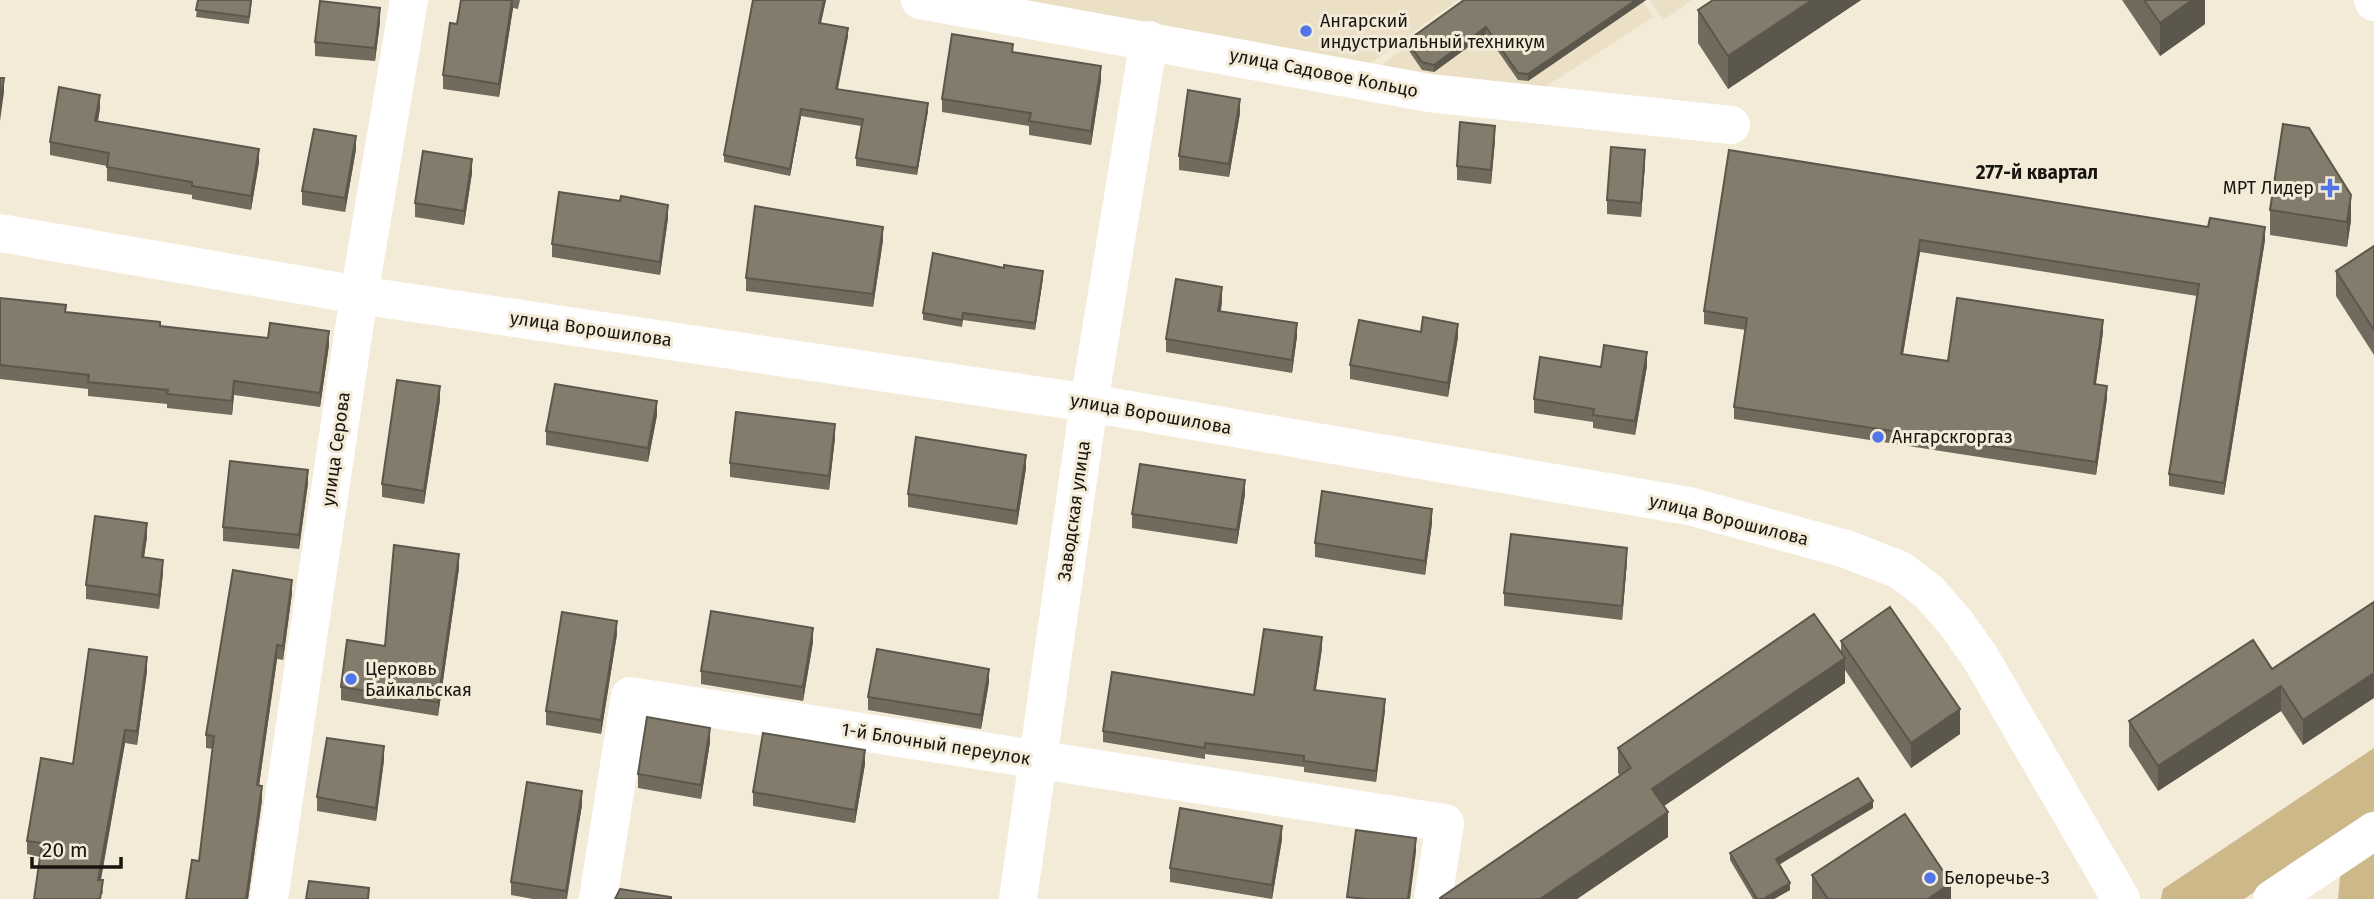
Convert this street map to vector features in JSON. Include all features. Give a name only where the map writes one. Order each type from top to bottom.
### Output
[{"type":"street","name":"улица Серова","points":[[269,899],[359,295],[409,0]]},
{"type":"street","name":"улица Садовое Кольцо","points":[[920,0],[1429,93],[1731,125]]},
{"type":"street","name":"Заводская улица","points":[[1018,899],[1089,404],[1149,40]]},
{"type":"street","name":"улица Ворошилова","points":[[0,233],[359,295],[1089,404],[1689,506],[1846,549],[1900,570],[1929,592],[1956,623],[1980,657],[2121,899]]},
{"type":"street","name":"1-й Блочный переулок","points":[[597,899],[629,696],[1445,823],[1433,899]]},
{"type":"street","points":[[2272,899],[2313,887],[2374,831]]},
{"type":"shaded area","name":"Ангарский индустриальный техникум","points":[[1024,0],[1458,0],[1371,63]]},
{"type":"shaded area","points":[[1470,0],[1642,0],[1653,17],[1530,97],[1378,68]]},
{"type":"shaded area","points":[[1650,0],[1692,0],[1663,20]]},
{"type":"shaded area","points":[[2374,748],[2374,811],[2244,899],[2161,899],[2163,889]]},
{"type":"shaded area","points":[[2374,847],[2374,899],[2338,899],[2341,867]]},
{"type":"building","points":[[198,0],[251,0],[249,17],[196,10]]},
{"type":"building","points":[[461,0],[512,0],[499,84],[443,75],[450,23],[457,24]]},
{"type":"building","points":[[753,0],[824,0],[819,23],[848,28],[836,89],[928,103],[917,168],[856,158],[863,119],[801,109],[790,169],[724,155]]},
{"type":"building","points":[[1464,0],[1636,0],[1528,74],[1518,73],[1486,27],[1434,65],[1422,62],[1407,41]]},
{"type":"building","points":[[1713,0],[1812,0],[1728,56],[1698,10]]},
{"type":"building","points":[[2144,0],[2192,0],[2160,23]]},
{"type":"building","points":[[320,1],[380,8],[375,48],[315,42]]},
{"type":"building","points":[[952,34],[1013,44],[1012,52],[1101,66],[1091,131],[1029,121],[1031,113],[942,99]]},
{"type":"building","points":[[0,78],[4,78],[0,107]]},
{"type":"building","points":[[59,87],[100,95],[95,121],[259,149],[251,196],[107,167],[109,153],[50,142]]},
{"type":"building","points":[[1188,90],[1240,99],[1229,164],[1179,156]]},
{"type":"building","points":[[1460,122],[1495,126],[1491,170],[1457,166]]},
{"type":"building","points":[[2283,124],[2309,128],[2351,195],[2347,222],[2270,210]]},
{"type":"building","points":[[314,129],[356,136],[345,198],[302,191]]},
{"type":"building","points":[[1611,147],[1645,150],[1641,203],[1607,200]]},
{"type":"building","points":[[1729,150],[2208,227],[2210,218],[2265,227],[2224,483],[2169,474],[2199,284],[1920,240],[1901,354],[1948,361],[1957,298],[2103,320],[2094,384],[2107,386],[2096,462],[1734,407],[1747,318],[1704,311]]},
{"type":"building","points":[[423,151],[472,159],[464,211],[415,203]]},
{"type":"building","points":[[559,192],[620,201],[621,196],[668,205],[660,262],[552,244]]},
{"type":"building","points":[[755,206],[883,227],[873,294],[746,278]]},
{"type":"building","points":[[2374,246],[2374,330],[2336,271]]},
{"type":"building","points":[[933,253],[1004,268],[1004,265],[1043,271],[1035,323],[963,313],[962,320],[923,313]]},
{"type":"building","points":[[1176,279],[1222,287],[1218,311],[1297,323],[1292,360],[1166,339]]},
{"type":"building","points":[[0,298],[66,305],[65,312],[160,322],[160,326],[268,338],[270,323],[329,331],[320,393],[234,381],[232,401],[167,394],[168,390],[88,382],[89,375],[0,365]]},
{"type":"building","points":[[1423,317],[1458,324],[1448,383],[1350,365],[1359,320],[1421,332]]},
{"type":"building","points":[[1604,345],[1647,352],[1635,421],[1593,415],[1594,409],[1534,399],[1540,357],[1601,367]]},
{"type":"building","points":[[397,380],[440,386],[424,491],[382,484]]},
{"type":"building","points":[[555,384],[657,401],[648,448],[546,431]]},
{"type":"building","points":[[736,412],[835,424],[829,476],[730,463]]},
{"type":"building","points":[[916,437],[1026,455],[1017,511],[908,494]]},
{"type":"building","points":[[230,461],[308,470],[299,535],[223,527]]},
{"type":"building","points":[[1140,464],[1245,480],[1237,530],[1132,514]]},
{"type":"building","points":[[1322,491],[1432,509],[1425,561],[1315,543]]},
{"type":"building","points":[[95,516],[147,523],[142,557],[163,560],[159,595],[86,585]]},
{"type":"building","points":[[1511,534],[1627,548],[1622,606],[1504,593]]},
{"type":"building","points":[[394,545],[459,554],[438,702],[341,687],[347,640],[385,646]]},
{"type":"building","points":[[233,570],[292,580],[283,646],[277,645],[257,785],[262,786],[246,899],[186,899],[192,860],[199,861],[214,736],[206,735]]},
{"type":"building","points":[[2374,602],[2374,673],[2303,720],[2281,686],[2158,766],[2129,721],[2253,640],[2272,669]]},
{"type":"building","points":[[1890,607],[1960,709],[1911,743],[1841,641]]},
{"type":"building","points":[[711,611],[813,628],[803,687],[701,671]]},
{"type":"building","points":[[562,612],[617,621],[601,720],[546,711]]},
{"type":"building","points":[[1814,614],[1845,658],[1652,789],[1668,812],[1540,899],[1440,899],[1631,768],[1618,748]]},
{"type":"building","points":[[1264,629],[1322,637],[1314,690],[1385,699],[1376,771],[1304,761],[1304,756],[1205,743],[1205,748],[1103,731],[1112,672],[1254,695]]},
{"type":"building","points":[[89,649],[147,657],[137,731],[125,730],[98,880],[103,880],[100,899],[34,899],[42,843],[27,841],[41,758],[73,764]]},
{"type":"building","points":[[877,649],[989,669],[981,715],[868,697]]},
{"type":"building","points":[[647,717],[710,728],[701,785],[638,774]]},
{"type":"building","points":[[763,733],[865,750],[855,810],[753,792]]},
{"type":"building","points":[[327,738],[384,746],[376,808],[317,797]]},
{"type":"building","points":[[1858,778],[1873,801],[1776,859],[1790,883],[1763,899],[1757,899],[1730,853]]},
{"type":"building","points":[[527,782],[582,791],[566,891],[511,882]]},
{"type":"building","points":[[1180,808],[1282,826],[1272,885],[1170,868]]},
{"type":"building","points":[[1905,814],[1951,883],[1928,899],[1828,899],[1812,875]]},
{"type":"building","points":[[1356,830],[1416,838],[1408,899],[1347,897]]},
{"type":"building","points":[[309,881],[369,888],[368,899],[306,899]]},
{"type":"building","points":[[620,889],[671,897],[671,899],[615,899]]},
{"type":"place","name":"Ангарский индустриальный техникум","points":[[1306,31]]},
{"type":"place","name":"МРТ Лидер","points":[[2330,188]]},
{"type":"place","name":"Ангарскгоргаз","points":[[1878,437]]},
{"type":"place","name":"Церковь Байкальская","points":[[351,679]]},
{"type":"place","name":"Белоречье-3","points":[[1930,878]]},
{"type":"district","name":"277-й квартал","points":[[2037,172]]}]
